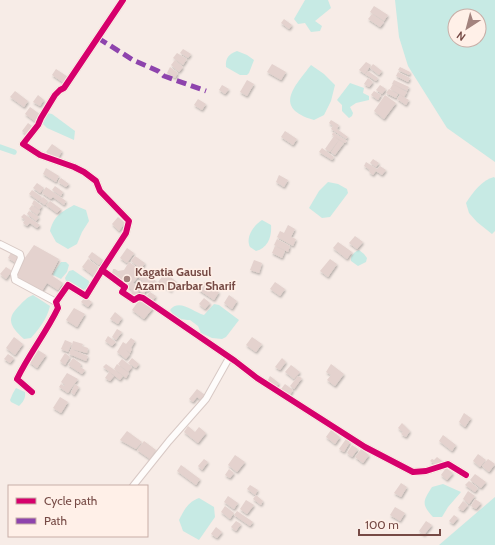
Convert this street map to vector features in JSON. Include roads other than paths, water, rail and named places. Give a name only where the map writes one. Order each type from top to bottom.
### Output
[{"type":"street","points":[[56,302],[68,285],[86,296],[126,233],[129,221],[100,191],[96,181],[84,172],[74,167],[40,156],[23,144],[38,126],[41,118],[55,95],[64,88],[123,0]]},
{"type":"street","points":[[0,244],[20,254],[21,258],[14,274],[15,280],[56,302],[58,308],[53,319],[31,352],[17,379],[32,392]]},
{"type":"street","points":[[102,270],[125,287],[122,292],[134,300],[139,297],[143,298],[258,378],[365,447],[413,472],[426,471],[448,464],[466,475]]},
{"type":"street","points":[[134,485],[193,412],[206,399],[229,358]]},
{"type":"water","points":[[305,0],[328,0],[331,8],[315,21],[322,26],[320,31],[311,32],[305,23],[298,24],[294,19]]},
{"type":"water","points":[[395,0],[495,0],[495,162],[447,128],[408,66],[399,37]]},
{"type":"water","points":[[237,51],[254,60],[247,75],[240,75],[226,67],[228,57]]},
{"type":"water","points":[[311,65],[324,74],[335,85],[331,101],[324,115],[314,120],[301,115],[294,109],[291,103],[291,96],[294,89]]},
{"type":"water","points":[[350,83],[364,88],[363,93],[369,96],[369,100],[356,103],[350,107],[353,113],[349,118],[342,111],[342,105],[337,100]]},
{"type":"water","points":[[47,113],[52,114],[75,131],[74,140],[47,128],[42,123],[42,118]]},
{"type":"water","points":[[494,177],[495,231],[492,234],[477,222],[469,213],[466,203],[482,184]]},
{"type":"water","points":[[328,182],[338,184],[347,189],[348,193],[330,217],[322,218],[309,208],[319,191]]},
{"type":"water","points":[[74,205],[86,210],[89,221],[77,244],[68,249],[56,242],[50,231],[53,222],[58,215]]},
{"type":"water","points":[[262,220],[271,225],[271,233],[264,247],[256,251],[250,247],[249,235],[253,228]]},
{"type":"water","points":[[359,250],[367,258],[366,262],[358,266],[351,261],[351,257]]},
{"type":"water","points":[[61,262],[66,262],[69,265],[67,272],[61,279],[53,275]]},
{"type":"water","points":[[73,270],[89,281],[86,289],[83,290],[66,281],[65,278],[69,271]]},
{"type":"water","points":[[33,295],[50,306],[49,311],[31,338],[24,339],[13,327],[11,320],[14,312],[23,302]]},
{"type":"water","points":[[214,304],[219,305],[239,320],[226,337],[222,339],[212,338],[201,333],[198,326],[190,320],[179,318],[170,310],[178,305],[204,315]]},
{"type":"water","points":[[16,388],[25,392],[24,400],[19,406],[10,400]]},
{"type":"water","points":[[443,484],[461,492],[448,507],[442,517],[433,517],[425,505],[425,499],[432,487]]},
{"type":"water","points":[[495,497],[495,545],[439,545]]},
{"type":"water","points":[[199,498],[214,507],[215,517],[199,540],[183,531],[179,520],[189,504]]},
{"type":"waterway","points":[[0,147],[14,152]]},
{"type":"place","name":"Kagatia Gausul Azam Darbar Sharif","points":[[127,279]]}]
